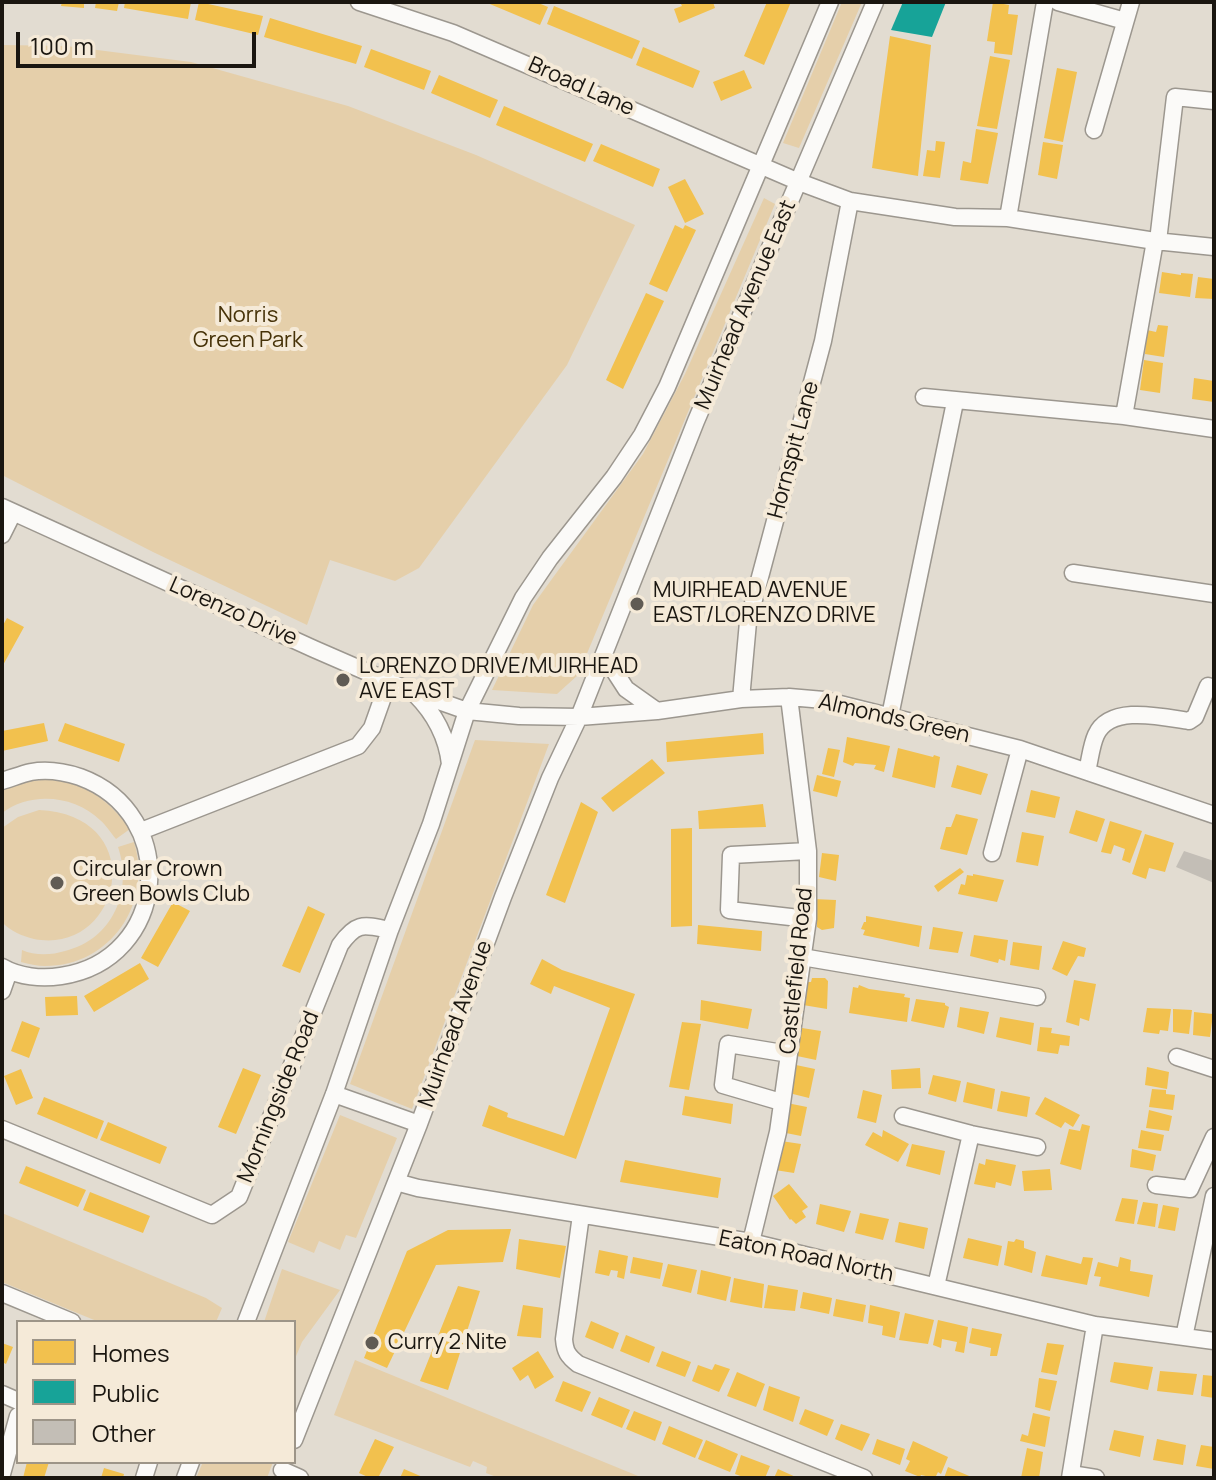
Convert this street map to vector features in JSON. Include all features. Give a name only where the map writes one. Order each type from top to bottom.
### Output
[{"type":"street","name":"Broad Lane","points":[[359,2],[479,44],[761,166],[850,201],[955,217],[1008,218],[1214,247]]},
{"type":"street","name":"Muirhead Avenue East","points":[[467,711],[523,598],[550,558],[614,477],[642,435],[667,387],[830,2]]},
{"type":"street","name":"Muirhead Avenue East","points":[[622,610],[696,421],[875,2]]},
{"type":"street","points":[[1008,218],[1045,2]]},
{"type":"street","points":[[1058,2],[1125,21]]},
{"type":"street","points":[[1094,130],[1131,2]]},
{"type":"street","points":[[1124,416],[1156,241],[1175,97],[1214,101]]},
{"type":"street","name":"Hornspit Lane","points":[[741,699],[748,622],[823,341],[850,201]]},
{"type":"street","points":[[924,397],[1124,416],[1214,429]]},
{"type":"street","points":[[890,716],[955,402]]},
{"type":"street","points":[[2,535],[8,510]]},
{"type":"street","name":"Lorenzo Drive","points":[[8,510],[314,649],[413,692],[467,711]]},
{"type":"street","points":[[1073,573],[1214,594]]},
{"type":"street","name":"Muirhead Avenue","points":[[296,1435],[419,1124],[550,778],[579,717],[622,610]]},
{"type":"street","points":[[604,655],[626,689],[657,711]]},
{"type":"street","points":[[141,831],[358,746],[372,728],[389,680]]},
{"type":"street","points":[[1087,771],[1095,736],[1107,722],[1115,717],[1128,716],[1189,721],[1195,717],[1208,686]]},
{"type":"street","points":[[413,692],[438,724],[446,744],[450,770]]},
{"type":"street","name":"Almonds Green","points":[[467,711],[579,717],[657,711],[741,699],[789,697],[824,700],[1020,749],[1214,815]]},
{"type":"street","name":"Castlefield Road","points":[[751,1242],[778,1132],[808,919],[808,851],[789,697]]},
{"type":"street","points":[[247,1320],[334,1094],[390,930],[450,770],[467,711]]},
{"type":"street","points":[[992,853],[1020,749]]},
{"type":"street","points":[[2,781],[33,771],[66,772],[97,783],[123,804],[141,831],[150,865],[148,899],[133,932],[109,957],[78,973],[43,978],[5,969],[2,991]]},
{"type":"street","points":[[808,851],[731,855],[729,910],[808,919]]},
{"type":"street","name":"Morningside Road","points":[[2,1129],[212,1215],[239,1197],[340,945],[350,931],[363,925],[390,930]]},
{"type":"street","points":[[802,957],[1037,997]]},
{"type":"street","points":[[781,1102],[723,1085],[728,1044],[789,1054]]},
{"type":"street","points":[[1177,1057],[1214,1069]]},
{"type":"street","points":[[334,1094],[419,1124]]},
{"type":"street","points":[[903,1116],[1037,1147]]},
{"type":"street","points":[[936,1286],[971,1134]]},
{"type":"street","points":[[1156,1185],[1190,1189],[1214,1137]]},
{"type":"street","name":"Eaton Road North","points":[[396,1182],[751,1242],[1095,1325],[1214,1341]]},
{"type":"street","points":[[1184,1337],[1214,1196]]},
{"type":"street","points":[[581,1215],[564,1339],[569,1357],[578,1364],[864,1478]]},
{"type":"street","points":[[2,1293],[67,1320]]},
{"type":"street","points":[[1095,1325],[1071,1476],[1096,1478]]},
{"type":"street","points":[[2,1474],[16,1423]]},
{"type":"street","points":[[282,1470],[300,1478]]},
{"type":"green space","points":[[842,2],[862,2],[799,148],[783,143]]},
{"type":"green space","name":"Norris Green Park","points":[[2,45],[66,46],[191,62],[348,106],[476,155],[635,225],[567,365],[419,568],[395,581],[330,560],[307,625],[153,552],[2,475]]},
{"type":"green space","points":[[764,198],[775,204],[578,675],[557,694],[492,690],[533,605],[643,454],[685,374]]},
{"type":"green space","points":[[475,740],[549,744],[412,1109],[350,1084]]},
{"type":"green space","points":[[56,779],[98,796],[130,829],[116,839],[90,812],[78,805],[52,799],[26,801],[2,813],[2,790],[28,781]]},
{"type":"green space","name":"Circular Crown Green Bowls Club","points":[[39,810],[75,818],[98,835],[110,857],[112,883],[104,907],[88,927],[64,939],[34,939],[16,933],[2,922],[2,828],[18,817]]},
{"type":"green space","points":[[134,842],[138,865],[132,908],[107,943],[69,963],[45,966],[21,962],[22,950],[55,953],[82,945],[96,936],[115,911],[120,896],[123,880],[118,847]]},
{"type":"green space","points":[[340,1115],[397,1138],[356,1238],[346,1235],[340,1250],[319,1241],[314,1253],[288,1242]]},
{"type":"green space","points":[[2,1213],[206,1298],[222,1308],[217,1320],[94,1320],[2,1282]]},
{"type":"green space","points":[[282,1269],[340,1290],[302,1342],[296,1356],[296,1320],[265,1320]]},
{"type":"green space","points":[[355,1360],[643,1478],[499,1478],[486,1473],[487,1467],[473,1461],[470,1467],[334,1415]]},
{"type":"green space","points":[[202,1464],[272,1464],[267,1478],[196,1478]]},
{"type":"building: Homes","points":[[62,2],[84,2],[84,8],[61,6]]},
{"type":"building: Homes","points":[[96,2],[119,2],[117,11],[95,8]]},
{"type":"building: Homes","points":[[125,2],[191,2],[188,19],[124,8]]},
{"type":"building: Homes","points":[[199,2],[263,16],[258,35],[195,20]]},
{"type":"building: Homes","points":[[485,2],[536,2],[548,7],[540,25]]},
{"type":"building: Homes","points":[[680,2],[713,2],[715,8],[679,23],[674,9],[682,6]]},
{"type":"building: Homes","points":[[767,2],[791,2],[764,65],[744,56]]},
{"type":"building: Homes","points":[[993,2],[1009,5],[1008,14],[1018,15],[1012,55],[994,53],[995,42],[987,41]]},
{"type":"building: Homes","points":[[554,6],[640,41],[632,59],[547,24]]},
{"type":"building: Homes","points":[[270,18],[362,46],[356,64],[264,37]]},
{"type":"building: Homes","points":[[890,36],[931,45],[918,176],[872,168]]},
{"type":"building: Homes","points":[[643,47],[700,71],[693,88],[636,65]]},
{"type":"building: Homes","points":[[371,49],[431,71],[424,90],[364,67]]},
{"type":"building: Homes","points":[[990,56],[1010,60],[997,129],[977,126]]},
{"type":"building: Homes","points":[[1057,68],[1077,72],[1063,142],[1044,138]]},
{"type":"building: Homes","points":[[744,70],[752,88],[721,101],[713,82]]},
{"type":"building: Homes","points":[[439,75],[498,100],[490,118],[431,93]]},
{"type":"building: Homes","points":[[504,106],[593,144],[585,162],[496,125]]},
{"type":"building: Homes","points":[[976,129],[998,133],[988,184],[960,180],[963,161],[971,163]]},
{"type":"building: Homes","points":[[936,141],[945,142],[940,178],[923,176],[927,150],[935,151]]},
{"type":"building: Homes","points":[[1043,142],[1063,145],[1057,179],[1038,175]]},
{"type":"building: Homes","points":[[601,144],[660,169],[653,187],[593,161]]},
{"type":"building: Homes","points":[[685,179],[704,214],[685,223],[668,187]]},
{"type":"building: Homes","points":[[675,225],[696,230],[667,292],[649,284]]},
{"type":"building: Homes","points":[[1162,272],[1193,274],[1190,297],[1159,293]]},
{"type":"building: Homes","points":[[1198,277],[1214,279],[1214,299],[1195,298]]},
{"type":"building: Homes","points":[[646,293],[664,301],[623,389],[606,380]]},
{"type":"building: Homes","points":[[1158,325],[1168,326],[1164,357],[1145,354],[1147,330],[1156,332]]},
{"type":"building: Homes","points":[[1144,360],[1163,363],[1160,393],[1140,390]]},
{"type":"building: Homes","points":[[1194,378],[1214,381],[1214,402],[1192,399]]},
{"type":"building: Homes","points":[[7,618],[24,627],[2,667],[2,627]]},
{"type":"building: Homes","points":[[44,723],[48,741],[2,751],[2,731]]},
{"type":"building: Homes","points":[[65,723],[125,744],[119,762],[58,741]]},
{"type":"building: Homes","points":[[763,733],[764,754],[667,762],[666,742]]},
{"type":"building: Homes","points":[[847,737],[890,746],[884,772],[874,769],[876,765],[855,763],[853,766],[843,762]]},
{"type":"building: Homes","points":[[828,748],[840,750],[834,777],[822,774]]},
{"type":"building: Homes","points":[[898,748],[940,757],[935,788],[892,777]]},
{"type":"building: Homes","points":[[652,759],[665,773],[613,812],[601,798]]},
{"type":"building: Homes","points":[[957,765],[988,774],[981,795],[951,787]]},
{"type":"building: Homes","points":[[817,775],[841,781],[837,797],[813,791]]},
{"type":"building: Homes","points":[[1031,790],[1060,797],[1055,818],[1026,812]]},
{"type":"building: Homes","points":[[581,802],[598,812],[565,903],[546,895]]},
{"type":"building: Homes","points":[[763,804],[766,827],[699,829],[698,811]]},
{"type":"building: Homes","points":[[1076,810],[1105,819],[1097,842],[1069,833]]},
{"type":"building: Homes","points":[[956,814],[978,819],[967,855],[940,849],[946,827],[951,827]]},
{"type":"building: Homes","points":[[1110,821],[1142,831],[1130,863],[1122,860],[1125,849],[1114,845],[1111,854],[1101,852]]},
{"type":"building: Homes","points":[[692,828],[692,926],[671,927],[671,829]]},
{"type":"building: Homes","points":[[1022,832],[1044,836],[1038,866],[1016,862]]},
{"type":"building: Homes","points":[[1145,834],[1174,843],[1165,872],[1149,868],[1146,879],[1132,874]]},
{"type":"building: Homes","points":[[822,853],[839,855],[836,881],[819,877]]},
{"type":"building: Homes","points":[[960,868],[964,872],[938,892],[934,886]]},
{"type":"building: Homes","points":[[967,875],[1004,880],[997,902],[958,894],[961,884],[965,885]]},
{"type":"building: Homes","points":[[813,899],[836,900],[834,928],[822,930],[813,922]]},
{"type":"building: Homes","points":[[173,902],[190,911],[158,967],[141,958]]},
{"type":"building: Homes","points":[[308,906],[325,914],[300,973],[282,966]]},
{"type":"building: Homes","points":[[866,916],[922,926],[919,947],[863,935],[865,930],[861,929]]},
{"type":"building: Homes","points":[[698,925],[762,931],[761,951],[697,944]]},
{"type":"building: Homes","points":[[933,927],[963,932],[958,953],[929,949]]},
{"type":"building: Homes","points":[[974,935],[1008,940],[1005,961],[999,959],[998,963],[970,956]]},
{"type":"building: Homes","points":[[1063,941],[1086,948],[1084,957],[1078,956],[1067,976],[1052,969]]},
{"type":"building: Homes","points":[[1013,942],[1042,946],[1039,970],[1010,965]]},
{"type":"building: Homes","points":[[542,959],[562,970],[635,994],[576,1159],[482,1126],[489,1105],[508,1113],[507,1117],[564,1136],[610,1008],[554,986],[551,994],[530,984]]},
{"type":"building: Homes","points":[[140,963],[149,979],[94,1012],[84,996]]},
{"type":"building: Homes","points":[[812,978],[828,981],[827,1009],[803,1005],[808,982]]},
{"type":"building: Homes","points":[[1074,980],[1096,984],[1089,1021],[1080,1018],[1079,1026],[1066,1022]]},
{"type":"building: Homes","points":[[859,985],[905,994],[904,997],[910,998],[907,1022],[849,1013],[853,987],[858,988]]},
{"type":"building: Homes","points":[[77,996],[78,1015],[46,1016],[45,997]]},
{"type":"building: Homes","points":[[916,999],[945,1003],[949,1007],[944,1028],[911,1021]]},
{"type":"building: Homes","points":[[701,1000],[752,1009],[748,1029],[700,1020]]},
{"type":"building: Homes","points":[[960,1007],[989,1012],[984,1034],[957,1027]]},
{"type":"building: Homes","points":[[1147,1008],[1171,1009],[1168,1031],[1160,1030],[1159,1034],[1143,1032]]},
{"type":"building: Homes","points":[[1173,1009],[1192,1010],[1189,1034],[1173,1032]]},
{"type":"building: Homes","points":[[1194,1012],[1213,1014],[1210,1037],[1193,1035]]},
{"type":"building: Homes","points":[[1000,1017],[1034,1023],[1031,1045],[996,1037]]},
{"type":"building: Homes","points":[[22,1021],[40,1028],[29,1058],[11,1051]]},
{"type":"building: Homes","points":[[682,1022],[701,1024],[689,1090],[669,1087]]},
{"type":"building: Homes","points":[[1040,1027],[1052,1028],[1051,1033],[1070,1036],[1069,1046],[1060,1045],[1058,1054],[1037,1051]]},
{"type":"building: Homes","points":[[802,1028],[821,1031],[816,1060],[797,1056]]},
{"type":"building: Homes","points":[[796,1065],[815,1069],[809,1098],[789,1093]]},
{"type":"building: Homes","points":[[1147,1067],[1169,1072],[1167,1089],[1145,1085]]},
{"type":"building: Homes","points":[[243,1068],[261,1075],[236,1134],[218,1127]]},
{"type":"building: Homes","points":[[920,1068],[921,1088],[892,1089],[891,1070]]},
{"type":"building: Homes","points":[[21,1069],[33,1098],[16,1105],[4,1076]]},
{"type":"building: Homes","points":[[933,1075],[961,1081],[956,1102],[928,1094]]},
{"type":"building: Homes","points":[[967,1082],[995,1089],[992,1109],[963,1102]]},
{"type":"building: Homes","points":[[1152,1089],[1166,1090],[1166,1094],[1175,1095],[1173,1110],[1149,1107]]},
{"type":"building: Homes","points":[[863,1090],[882,1095],[876,1123],[857,1118]]},
{"type":"building: Homes","points":[[1001,1091],[1030,1097],[1027,1117],[997,1111]]},
{"type":"building: Homes","points":[[685,1096],[733,1104],[731,1124],[682,1115]]},
{"type":"building: Homes","points":[[44,1097],[104,1121],[97,1139],[37,1114]]},
{"type":"building: Homes","points":[[1045,1097],[1080,1115],[1073,1127],[1065,1122],[1061,1128],[1035,1114]]},
{"type":"building: Homes","points":[[787,1103],[807,1107],[801,1136],[781,1132]]},
{"type":"building: Homes","points":[[1149,1110],[1172,1116],[1169,1131],[1146,1128]]},
{"type":"building: Homes","points":[[108,1122],[167,1147],[160,1164],[100,1140]]},
{"type":"building: Homes","points":[[1082,1124],[1090,1126],[1081,1170],[1060,1164],[1069,1129],[1080,1131]]},
{"type":"building: Homes","points":[[883,1130],[909,1144],[898,1162],[865,1145],[873,1132],[882,1137]]},
{"type":"building: Homes","points":[[1141,1130],[1164,1135],[1161,1151],[1138,1148]]},
{"type":"building: Homes","points":[[781,1141],[801,1144],[794,1173],[775,1170]]},
{"type":"building: Homes","points":[[912,1144],[945,1151],[940,1175],[906,1166]]},
{"type":"building: Homes","points":[[1132,1149],[1156,1155],[1153,1171],[1130,1167]]},
{"type":"building: Homes","points":[[986,1159],[1016,1165],[1011,1186],[996,1182],[995,1188],[974,1184],[979,1163],[985,1165]]},
{"type":"building: Homes","points":[[625,1160],[721,1178],[718,1198],[620,1182]]},
{"type":"building: Homes","points":[[26,1166],[86,1190],[78,1207],[19,1183]]},
{"type":"building: Homes","points":[[1050,1169],[1052,1190],[1024,1191],[1022,1171]]},
{"type":"building: Homes","points":[[789,1184],[808,1207],[802,1211],[806,1217],[796,1224],[773,1196]]},
{"type":"building: Homes","points":[[90,1192],[150,1216],[143,1233],[83,1210]]},
{"type":"building: Homes","points":[[1122,1198],[1138,1200],[1134,1224],[1115,1221]]},
{"type":"building: Homes","points":[[1143,1202],[1158,1204],[1155,1227],[1137,1224]]},
{"type":"building: Homes","points":[[820,1204],[851,1211],[844,1232],[816,1224]]},
{"type":"building: Homes","points":[[1163,1205],[1179,1208],[1175,1231],[1158,1228]]},
{"type":"building: Homes","points":[[860,1213],[889,1219],[883,1240],[855,1233]]},
{"type":"building: Homes","points":[[899,1222],[928,1228],[924,1249],[895,1242]]},
{"type":"building: Homes","points":[[511,1229],[503,1262],[436,1265],[387,1368],[364,1358],[407,1251],[448,1230]]},
{"type":"building: Homes","points":[[968,1238],[1002,1246],[998,1266],[963,1258]]},
{"type":"building: Homes","points":[[519,1239],[566,1246],[560,1278],[516,1269]]},
{"type":"building: Homes","points":[[1016,1239],[1024,1241],[1024,1248],[1036,1252],[1032,1273],[1004,1265],[1008,1241],[1014,1242]]},
{"type":"building: Homes","points":[[599,1250],[628,1256],[624,1279],[617,1277],[618,1271],[611,1270],[609,1276],[595,1273]]},
{"type":"building: Homes","points":[[1046,1255],[1081,1264],[1083,1257],[1093,1258],[1087,1285],[1041,1276]]},
{"type":"building: Homes","points":[[633,1257],[663,1263],[660,1279],[630,1273]]},
{"type":"building: Homes","points":[[1120,1257],[1131,1260],[1130,1271],[1153,1275],[1149,1297],[1099,1286],[1101,1277],[1094,1276],[1098,1262],[1118,1267]]},
{"type":"building: Homes","points":[[668,1264],[697,1270],[691,1293],[662,1286]]},
{"type":"building: Homes","points":[[701,1270],[731,1277],[726,1301],[697,1294]]},
{"type":"building: Homes","points":[[734,1278],[764,1284],[762,1308],[730,1302]]},
{"type":"building: Homes","points":[[768,1285],[798,1290],[795,1311],[764,1308]]},
{"type":"building: Homes","points":[[458,1286],[480,1291],[448,1390],[420,1381]]},
{"type":"building: Homes","points":[[803,1292],[832,1298],[829,1314],[800,1308]]},
{"type":"building: Homes","points":[[836,1299],[866,1305],[863,1322],[833,1316]]},
{"type":"building: Homes","points":[[523,1305],[543,1308],[541,1338],[517,1336]]},
{"type":"building: Homes","points":[[870,1305],[900,1312],[895,1338],[882,1335],[883,1326],[868,1323]]},
{"type":"building: Homes","points":[[905,1313],[934,1320],[928,1344],[899,1340]]},
{"type":"building: Homes","points":[[938,1320],[968,1327],[964,1353],[955,1351],[957,1342],[942,1339],[941,1348],[933,1345]]},
{"type":"building: Homes","points":[[591,1321],[619,1333],[613,1349],[585,1337]]},
{"type":"building: Homes","points":[[972,1328],[1002,1334],[997,1356],[990,1356],[991,1348],[969,1343]]},
{"type":"building: Homes","points":[[626,1335],[655,1347],[649,1363],[620,1351]]},
{"type":"building: Homes","points":[[2,1343],[13,1347],[6,1364],[2,1362]]},
{"type":"building: Homes","points":[[1047,1343],[1064,1345],[1057,1375],[1041,1372]]},
{"type":"building: Homes","points":[[538,1351],[554,1377],[535,1389],[528,1375],[520,1381],[512,1368]]},
{"type":"building: Homes","points":[[662,1351],[691,1362],[685,1377],[656,1366]]},
{"type":"building: Homes","points":[[1114,1362],[1153,1367],[1148,1390],[1110,1382]]},
{"type":"building: Homes","points":[[715,1364],[730,1369],[719,1392],[692,1381],[698,1365],[712,1370]]},
{"type":"building: Homes","points":[[1160,1371],[1197,1374],[1193,1395],[1157,1391]]},
{"type":"building: Homes","points":[[737,1372],[765,1384],[756,1407],[727,1396]]},
{"type":"building: Homes","points":[[1203,1375],[1214,1376],[1214,1398],[1201,1396]]},
{"type":"building: Homes","points":[[1039,1378],[1057,1381],[1050,1411],[1035,1407]]},
{"type":"building: Homes","points":[[563,1381],[591,1392],[582,1412],[555,1401]]},
{"type":"building: Homes","points":[[769,1386],[800,1397],[793,1422],[763,1410]]},
{"type":"building: Homes","points":[[599,1397],[630,1410],[622,1428],[591,1415]]},
{"type":"building: Homes","points":[[805,1409],[834,1420],[827,1436],[799,1424]]},
{"type":"building: Homes","points":[[634,1411],[662,1422],[655,1441],[626,1429]]},
{"type":"building: Homes","points":[[1033,1413],[1050,1417],[1045,1447],[1020,1441],[1022,1434],[1028,1436]]},
{"type":"building: Homes","points":[[841,1424],[870,1434],[862,1451],[835,1439]]},
{"type":"building: Homes","points":[[669,1426],[703,1440],[695,1458],[662,1444]]},
{"type":"building: Homes","points":[[1114,1430],[1144,1436],[1140,1457],[1109,1450]]},
{"type":"building: Homes","points":[[375,1439],[394,1447],[378,1478],[370,1478],[359,1473]]},
{"type":"building: Homes","points":[[877,1439],[905,1449],[900,1465],[872,1454]]},
{"type":"building: Homes","points":[[1157,1439],[1186,1445],[1183,1465],[1153,1460]]},
{"type":"building: Homes","points":[[706,1440],[738,1454],[730,1472],[698,1459]]},
{"type":"building: Homes","points":[[913,1441],[948,1457],[941,1474],[938,1472],[935,1478],[920,1477],[905,1471]]},
{"type":"building: Homes","points":[[1201,1445],[1214,1447],[1214,1469],[1196,1466]]},
{"type":"building: Homes","points":[[1027,1448],[1043,1452],[1039,1478],[1021,1478]]},
{"type":"building: Homes","points":[[741,1455],[770,1466],[765,1478],[746,1478],[735,1474]]},
{"type":"building: Homes","points":[[26,1464],[48,1464],[44,1478],[23,1478]]},
{"type":"building: Homes","points":[[948,1467],[974,1478],[944,1478]]},
{"type":"building: Homes","points":[[104,1468],[124,1474],[123,1478],[101,1478]]},
{"type":"building: Homes","points":[[404,1469],[425,1478],[400,1478]]},
{"type":"building: Homes","points":[[778,1469],[798,1478],[774,1478]]},
{"type":"building: Public","points":[[903,2],[946,2],[932,37],[891,30]]},
{"type":"building: Other","points":[[1184,851],[1214,861],[1214,883],[1176,867]]},
{"type":"place","name":"MUIRHEAD AVENUE EAST/LORENZO DRIVE","points":[[637,604]]},
{"type":"place","name":"LORENZO DRIVE/MUIRHEAD AVE EAST","points":[[343,680]]},
{"type":"place","name":"Circular Crown Green Bowls Club","points":[[57,883]]},
{"type":"place","name":"Curry 2 Nite","points":[[372,1343]]}]
